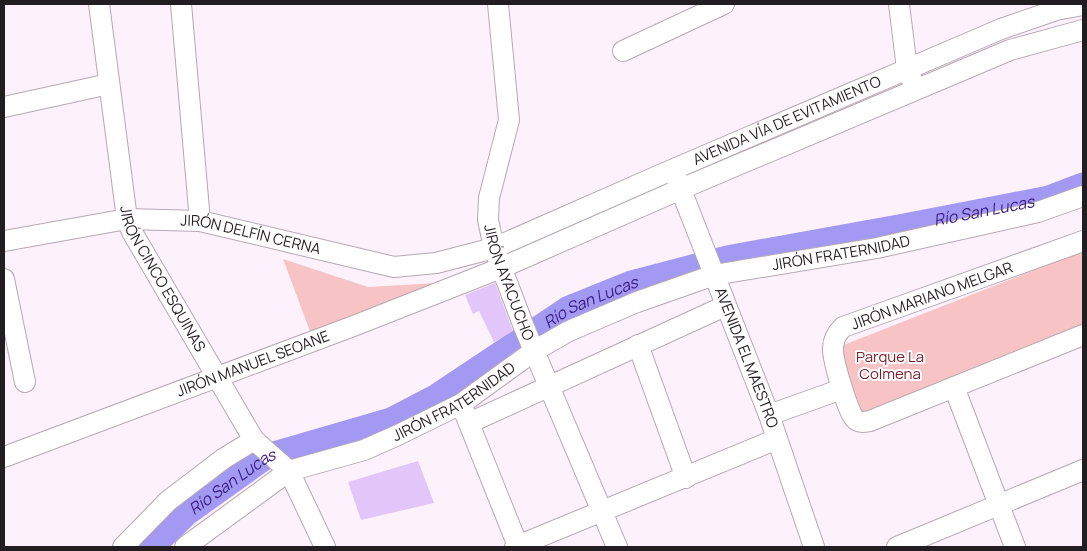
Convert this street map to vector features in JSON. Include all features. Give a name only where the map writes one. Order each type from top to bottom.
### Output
[{"type":"street","name":"JIRÓN CINCO ESQUINAS","points":[[99,4],[127,219],[138,243],[255,441],[284,467],[325,547]]},
{"type":"street","points":[[181,4],[200,222]]},
{"type":"street","name":"JIRÓN AYACUCHO","points":[[498,4],[509,120],[489,198],[488,220],[494,248],[529,340],[617,547]]},
{"type":"street","points":[[623,51],[724,4]]},
{"type":"street","points":[[899,4],[908,69],[916,90]]},
{"type":"street","name":"AVENIDA VÍA DE EVITAMIENTO","points":[[494,248],[1001,29],[1056,10],[1083,5]]},
{"type":"street","name":"AVENIDA VÍA DE EVITAMIENTO","points":[[502,268],[680,189],[1010,50],[1083,30]]},
{"type":"street","points":[[4,107],[109,84]]},
{"type":"street","name":"AVENIDA EL MAESTRO","points":[[673,170],[769,415],[814,547]]},
{"type":"street","name":"JIRÓN FRATERNIDAD","points":[[185,547],[284,467],[364,450],[461,404],[529,340],[569,331],[712,271],[877,248],[1038,212],[1083,196]]},
{"type":"street","name":"JIRÓN DELFÍN CERNA","points":[[4,241],[127,219],[200,222],[394,267],[436,263],[494,248]]},
{"type":"street","name":"JIRÓN MARIANO MELGAR","points":[[1083,241],[843,327],[837,334],[832,350],[842,389],[853,417],[857,421],[863,422],[1083,335]]},
{"type":"street","name":"JIRÓN MANUEL SEOANE","points":[[4,457],[502,268]]},
{"type":"street","points":[[4,279],[25,382]]},
{"type":"street","points":[[468,423],[725,306]]},
{"type":"street","points":[[638,345],[686,478]]},
{"type":"street","points":[[954,387],[1015,547]]},
{"type":"street","points":[[769,415],[842,389]]},
{"type":"street","points":[[461,404],[516,547],[777,439]]},
{"type":"street","points":[[123,547],[168,501],[223,459],[255,441]]},
{"type":"street","points":[[896,547],[1083,470]]},
{"type":"green space","name":"Parque La Colmena","points":[[1083,251],[1083,326],[863,417],[836,348]]},
{"type":"green space","points":[[283,259],[368,287],[437,283],[311,334]]},
{"type":"building","points":[[495,283],[513,331],[494,342],[479,311],[473,314],[465,295]]},
{"type":"building","points":[[418,461],[434,503],[361,520],[348,482]]},
{"type":"waterway","name":"Río San Lucas","points":[[152,547],[187,513],[267,456],[391,420],[437,396],[569,308],[631,283],[727,258],[1049,198],[1083,185]]}]
